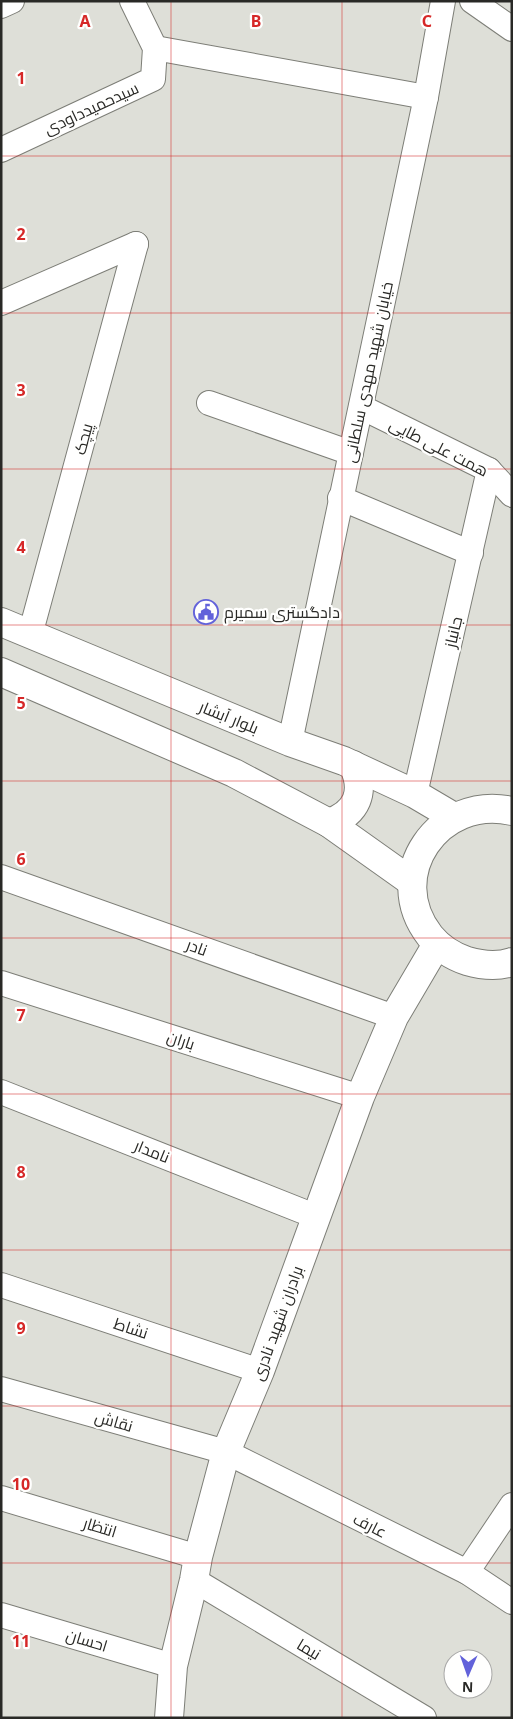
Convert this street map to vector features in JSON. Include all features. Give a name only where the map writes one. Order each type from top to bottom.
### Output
[{"type":"street","points":[[1,6],[12,1]]},
{"type":"street","points":[[132,1],[155,48],[426,97]]},
{"type":"street","name":"خیابان شهید مهدی سلطانی","points":[[290,742],[426,97],[443,1]]},
{"type":"street","points":[[472,1],[512,29]]},
{"type":"street","name":"سیدحمیدداودی","points":[[1,150],[153,79],[155,48]]},
{"type":"street","name":"پیچک","points":[[1,303],[136,244],[30,635]]},
{"type":"street","points":[[209,403],[351,453]]},
{"type":"street","name":"همت علی طایی","points":[[360,407],[489,470],[512,495]]},
{"type":"street","name":"جانباز","points":[[415,794],[489,470]]},
{"type":"street","points":[[340,498],[471,554]]},
{"type":"street","name":"بلوار آبشار","points":[[1,622],[290,742],[352,765],[415,794],[454,817]]},
{"type":"street","points":[[1,672],[234,774],[329,823],[412,882]]},
{"type":"street","points":[[329,823],[340,819],[350,811],[357,801],[359,789],[358,776],[352,765]]},
{"type":"street","points":[[512,811],[498,808],[475,809],[454,817],[433,833],[423,848],[418,856],[412,882],[414,905],[422,926],[437,944],[458,958],[482,965],[512,962]]},
{"type":"street","name":"نادر","points":[[1,877],[394,1017]]},
{"type":"street","name":"برادران شهید نادری","points":[[169,1718],[173,1666],[226,1452],[260,1371],[360,1097],[394,1017],[437,944]]},
{"type":"street","name":"باران","points":[[1,983],[360,1097]]},
{"type":"street","name":"نامدار","points":[[1,1092],[302,1211]]},
{"type":"street","name":"نشاط","points":[[1,1285],[260,1371]]},
{"type":"street","name":"نقاش","points":[[1,1389],[226,1452]]},
{"type":"street","name":"عارف","points":[[226,1452],[467,1572],[512,1602]]},
{"type":"street","name":"انتظار","points":[[1,1498],[196,1568]]},
{"type":"street","points":[[467,1572],[512,1505]]},
{"type":"street","name":"نیما","points":[[196,1568],[424,1718]]},
{"type":"street","name":"احسان","points":[[1,1614],[173,1666]]},
{"type":"place","name":"دادگستری سمیرم","points":[[206,612]]}]
